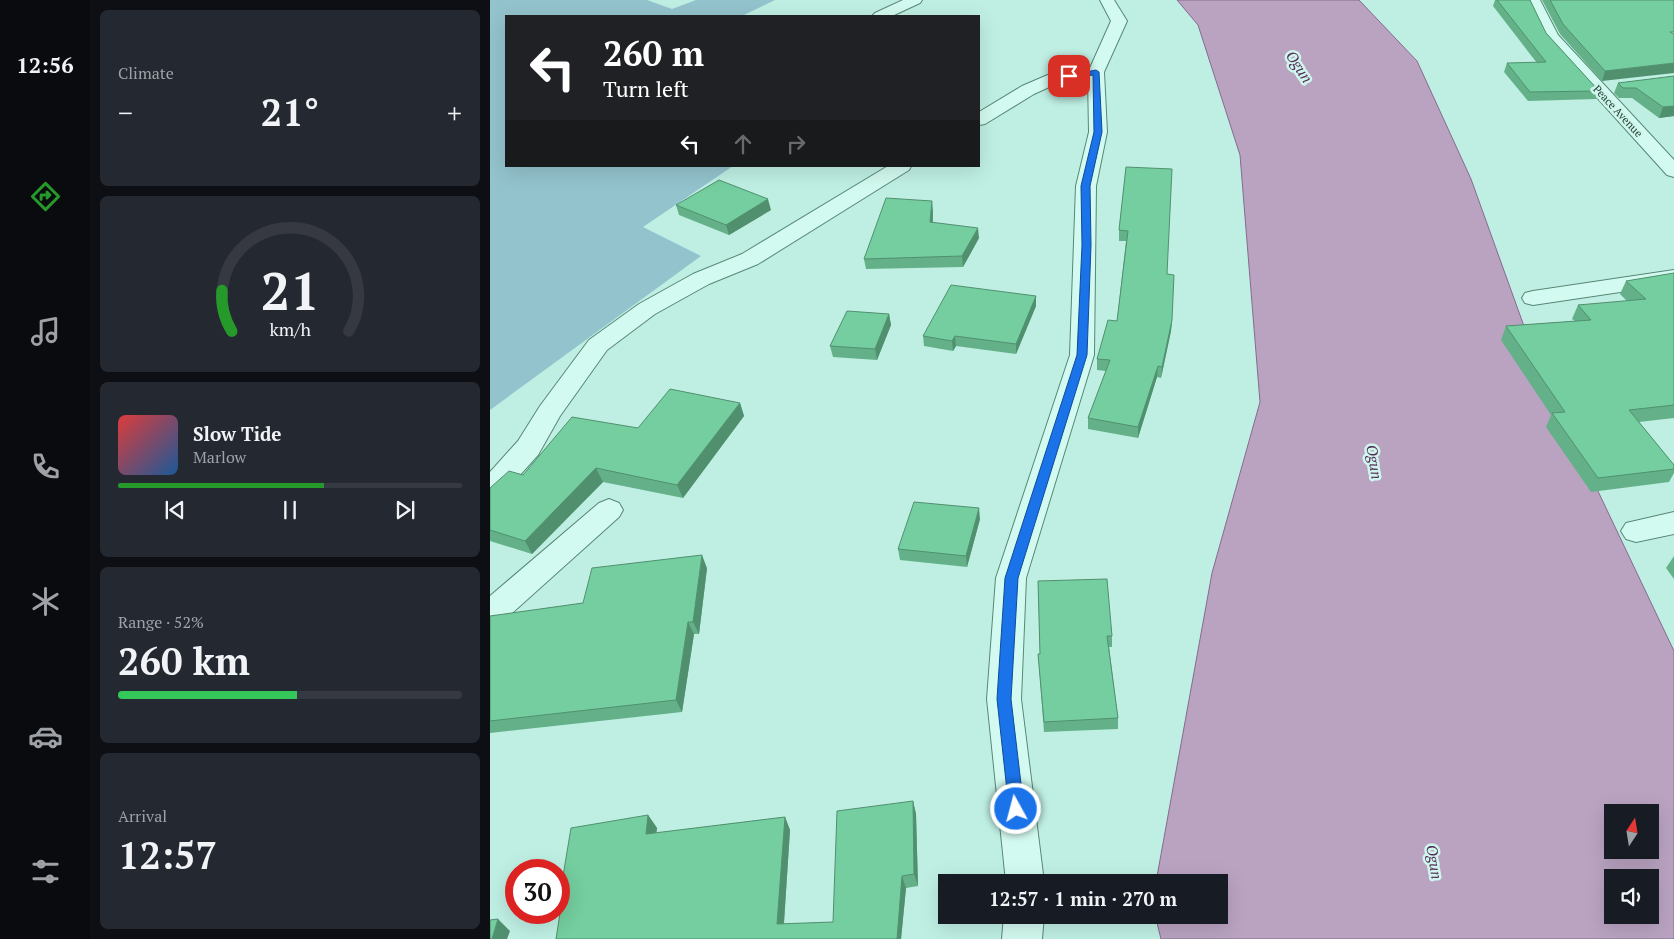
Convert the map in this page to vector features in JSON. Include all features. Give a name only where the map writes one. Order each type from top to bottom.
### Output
[{"type":"street","points":[[882,15],[915,0]]},
{"type":"street","points":[[1024,874],[1004,699],[1011,578],[1082,355],[1086,186],[1098,132],[1096,72],[1118,21],[1106,0]]},
{"type":"street","name":"Peace Avenue","points":[[1534,0],[1542,21],[1551,36],[1597,89],[1674,171]]},
{"type":"street","points":[[980,119],[1028,90],[1056,78],[1096,72]]},
{"type":"street","points":[[1597,89],[1616,87]]},
{"type":"street","points":[[490,490],[528,448],[549,412],[598,345],[647,309],[701,279],[750,259],[900,167]]},
{"type":"street","points":[[1533,298],[1674,277]]},
{"type":"street","points":[[490,614],[609,510]]},
{"type":"street","points":[[1636,530],[1674,523]]},
{"type":"street","points":[[1022,939],[1023,924]]},
{"type":"shaded area","points":[[490,0],[647,0],[672,9],[696,0],[775,0],[744,15],[505,15],[505,167],[732,167],[643,227],[701,256],[490,410]]},
{"type":"water","name":"Ogun","points":[[1177,0],[1359,0],[1417,61],[1471,179],[1538,365],[1674,651],[1674,939],[1161,939],[1157,924],[1228,924],[1228,874],[1157,874],[1212,573],[1260,402],[1240,155],[1198,25]]},
{"type":"building","points":[[1497,0],[1530,0],[1546,33],[1599,91],[1530,92],[1507,63],[1546,62]]},
{"type":"building","points":[[1550,0],[1674,0],[1674,32],[1670,32],[1674,34],[1674,63],[1605,71],[1563,24]]},
{"type":"building","points":[[1674,76],[1674,106],[1663,107],[1636,88],[1623,88],[1618,83]]},
{"type":"building","points":[[1126,167],[1172,169],[1167,274],[1174,275],[1172,320],[1162,367],[1158,366],[1138,427],[1088,418],[1110,360],[1097,359],[1108,320],[1117,321],[1128,231],[1119,230]]},
{"type":"building","points":[[719,180],[768,199],[726,225],[676,205]]},
{"type":"building","points":[[886,198],[932,201],[930,222],[978,228],[962,256],[864,259]]},
{"type":"building","points":[[1674,273],[1674,405],[1629,410],[1674,465],[1674,469],[1598,478],[1552,413],[1565,412],[1506,326],[1591,320],[1578,305],[1646,299],[1626,281]]},
{"type":"building","points":[[951,285],[1036,296],[1016,344],[955,336],[952,341],[923,336]]},
{"type":"building","points":[[847,311],[889,314],[875,349],[830,346]]},
{"type":"building","points":[[670,389],[740,403],[677,485],[596,468],[525,541],[490,530],[490,488],[509,471],[523,475],[572,417],[638,428]]},
{"type":"building","points":[[914,502],[979,508],[966,556],[898,549]]},
{"type":"building","points":[[702,555],[693,622],[688,622],[676,700],[490,721],[490,616],[583,603],[592,568]]},
{"type":"building","points":[[1107,579],[1112,636],[1107,636],[1118,718],[1044,722],[1038,654],[1040,654],[1038,581]]},
{"type":"building","points":[[913,801],[914,874],[902,876],[897,939],[556,939],[558,924],[570,924],[570,859],[566,859],[571,828],[648,815],[646,834],[785,817],[777,924],[833,922],[837,811]]},
{"type":"building","points":[[498,919],[492,939],[490,939],[490,920]]},
{"type":"route","points":[[1016,809],[1004,699],[1011,578],[1082,355],[1086,186],[1098,132],[1096,72],[1069,76]]}]
